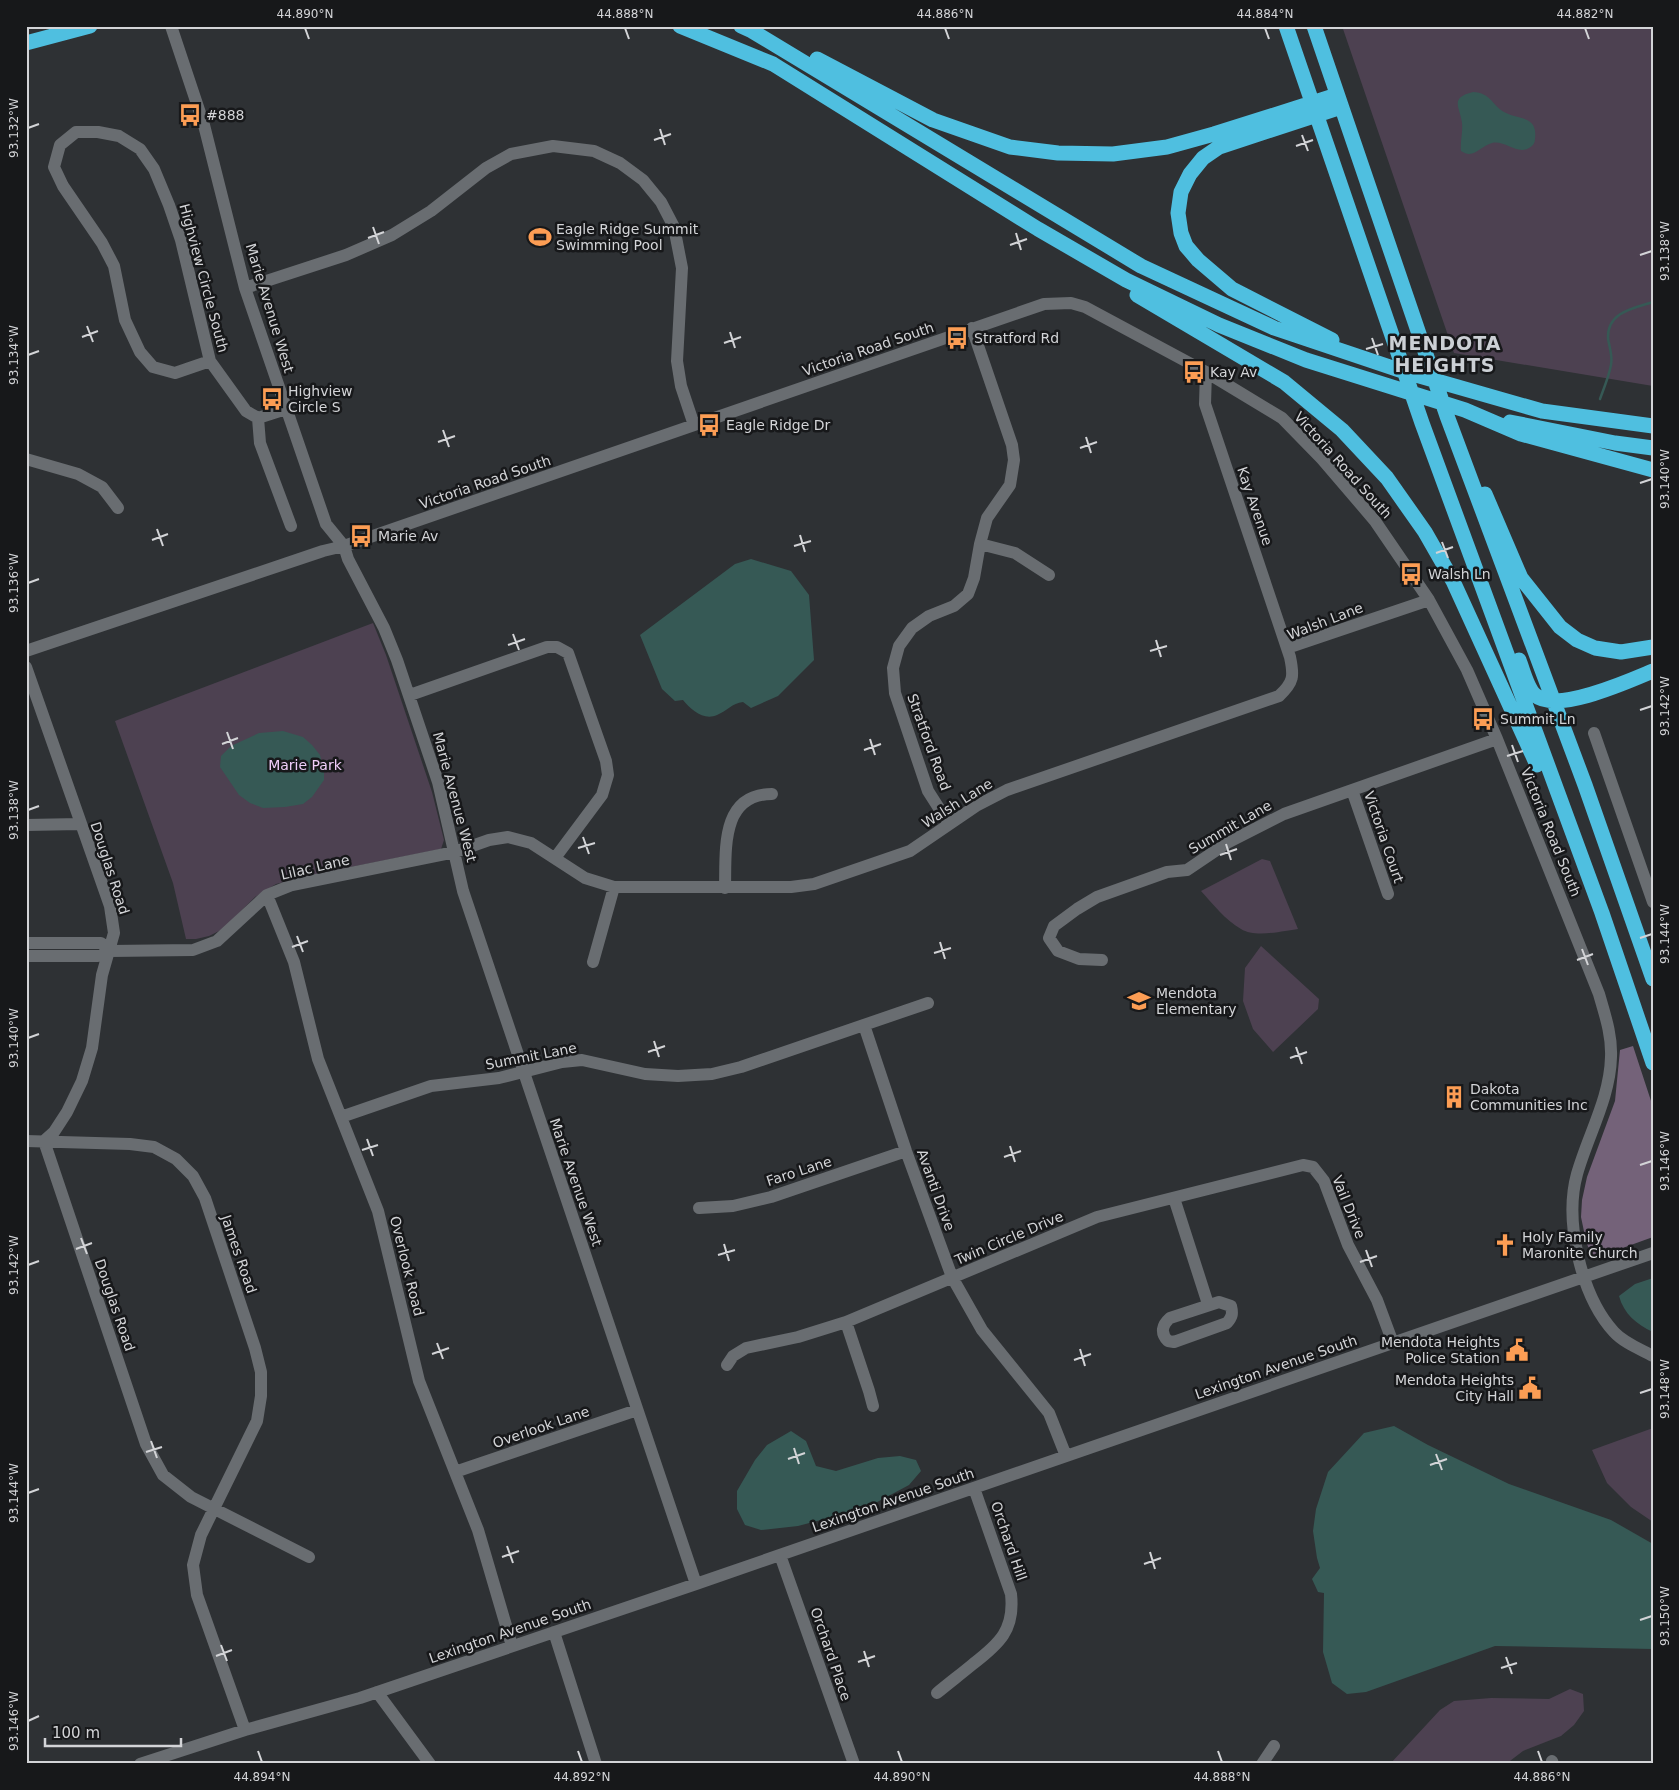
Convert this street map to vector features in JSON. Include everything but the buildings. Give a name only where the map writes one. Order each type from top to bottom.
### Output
[{"type":"highway","points":[[26,43],[90,26]]},
{"type":"highway","points":[[680,26],[773,64],[1038,229],[1126,280],[1219,325],[1306,360],[1482,416],[1614,443],[1653,448]]},
{"type":"highway","points":[[1286,26],[1394,344],[1602,913],[1653,1063]]},
{"type":"highway","points":[[1314,26],[1426,356],[1585,785],[1653,979]]},
{"type":"highway","points":[[746,28],[800,50],[933,120],[1010,147],[1058,153],[1113,154],[1167,147],[1339,101]]},
{"type":"highway","points":[[746,28],[1141,266],[1274,328],[1402,371],[1542,410],[1653,426]]},
{"type":"highway","points":[[1314,109],[1219,147],[1203,158],[1190,174],[1181,192],[1178,213],[1181,233],[1186,246],[1198,260],[1232,289],[1353,350],[1402,371]]},
{"type":"highway","points":[[1038,229],[1101,274],[1284,382],[1342,430],[1386,478],[1425,532],[1453,581],[1522,729],[1602,913]]},
{"type":"highway","points":[[1482,416],[1522,434],[1653,470]]},
{"type":"highway","points":[[1449,417],[1522,578],[1560,628],[1595,648],[1621,652],[1653,647]]},
{"type":"highway","points":[[1466,545],[1534,694],[1546,701],[1570,700],[1653,671]]},
{"type":"street","name":"Marie Avenue West","points":[[170,26],[204,125],[245,288],[326,524],[344,546],[348,559],[384,628],[410,695],[438,782],[463,891],[696,1584]]},
{"type":"street","name":"Highview Circle South","points":[[210,361],[175,372],[153,368],[140,352],[125,320],[114,266],[102,243],[62,186],[54,167],[60,145],[76,132],[98,132],[119,136],[140,149],[154,169],[181,240],[210,361],[246,411],[258,418]]},
{"type":"street","points":[[245,288],[346,255],[392,236],[431,212],[486,168],[510,154],[553,146],[594,152],[620,163],[643,180],[661,202],[674,227],[682,268],[676,361],[681,386],[694,425]]},
{"type":"street","name":"Victoria Road South","points":[[26,651],[314,554],[344,546],[1044,304],[1072,303],[1085,307],[1206,372],[1282,418],[1322,459],[1376,521],[1429,600],[1467,670],[1497,739],[1599,994],[1609,1026],[1611,1057],[1607,1088],[1577,1175],[1573,1203],[1574,1230],[1584,1276],[1595,1306],[1614,1332],[1622,1340],[1653,1356]]},
{"type":"street","name":"Stratford Road","points":[[949,824],[928,791],[896,694],[893,668],[899,646],[912,628],[929,616],[954,606],[968,594],[974,578],[987,518],[1010,485],[1014,460],[1012,445],[972,328]]},
{"type":"street","name":"Kay Avenue","points":[[1206,372],[1205,404],[1287,648]]},
{"type":"street","points":[[286,409],[258,418],[260,443],[291,526]]},
{"type":"street","points":[[26,459],[78,474],[102,487],[118,508]]},
{"type":"street","points":[[980,544],[1016,553],[1049,575]]},
{"type":"street","name":"Walsh Lane","points":[[455,852],[489,840],[508,837],[531,843],[585,878],[614,887],[726,888],[791,887],[814,884],[910,851],[976,806],[1007,790],[1279,696],[1292,680],[1293,670],[1287,648],[1429,600]]},
{"type":"street","points":[[410,695],[547,647],[557,647],[568,653],[606,761],[608,775],[602,795],[555,858]]},
{"type":"street","name":"Douglas Road","points":[[26,667],[110,906],[114,933],[102,975],[92,1048],[82,1081],[67,1112],[54,1132],[44,1141],[146,1444],[163,1475],[191,1496],[308,1557]]},
{"type":"street","points":[[1594,733],[1653,902]]},
{"type":"street","name":"Summit Lane","points":[[1102,960],[1079,959],[1058,951],[1049,938],[1054,926],[1097,897],[1167,872],[1187,870],[1227,843],[1284,814],[1497,739]]},
{"type":"street","name":"Victoria Court","points":[[1352,790],[1388,894]]},
{"type":"street","points":[[726,888],[726,840],[732,818],[742,803],[760,794],[772,794]]},
{"type":"street","points":[[26,825],[80,824]]},
{"type":"street","name":"Lilac Lane","points":[[26,956],[98,956],[110,951],[193,950],[217,941],[267,895],[292,885],[455,852]]},
{"type":"street","points":[[593,962],[614,887]]},
{"type":"street","name":"Overlook Road","points":[[267,895],[294,962],[318,1059],[378,1211],[419,1381],[478,1530],[512,1646]]},
{"type":"street","name":"Lilac Lane","points":[[26,943],[101,943],[110,951]]},
{"type":"street","name":"Summit Lane","points":[[341,1117],[431,1086],[500,1078],[562,1062],[582,1060],[645,1074],[678,1076],[712,1074],[741,1068],[928,1003]]},
{"type":"street","name":"Avanti Drive","points":[[864,1025],[906,1151],[952,1277],[982,1330],[1049,1414],[1066,1456]]},
{"type":"street","name":"James Road","points":[[26,1141],[130,1144],[154,1148],[176,1159],[193,1176],[205,1198],[255,1348],[261,1380],[261,1396],[256,1421],[215,1509]]},
{"type":"street","name":"Faro Lane","points":[[700,1208],[732,1206],[771,1197],[906,1151]]},
{"type":"street","name":"Twin Circle Drive","points":[[728,1365],[733,1356],[746,1348],[798,1337],[846,1322],[1098,1217],[1303,1165],[1313,1167]]},
{"type":"street","name":"Vail Drive","points":[[1313,1167],[1324,1181],[1348,1245],[1377,1300],[1393,1343]]},
{"type":"street","points":[[1174,1198],[1208,1304]]},
{"type":"street","name":"Lexington Avenue South","points":[[140,1764],[245,1730],[360,1698],[696,1584],[1653,1253]]},
{"type":"street","points":[[1219,1302],[1232,1306],[1232,1318],[1227,1323],[1174,1342],[1168,1341],[1165,1338],[1162,1331],[1164,1323],[1170,1318],[1208,1304],[1219,1302]]},
{"type":"street","points":[[846,1322],[873,1406]]},
{"type":"street","name":"Overlook Lane","points":[[455,1472],[637,1410]]},
{"type":"street","name":"Orchard Hill","points":[[937,1693],[997,1644],[1007,1629],[1012,1612],[1011,1594],[974,1488]]},
{"type":"street","points":[[215,1509],[201,1535],[193,1565],[197,1595],[245,1730]]},
{"type":"street","name":"Orchard Place","points":[[780,1555],[854,1764]]},
{"type":"street","points":[[554,1632],[596,1764]]},
{"type":"street","points":[[377,1692],[430,1764]]},
{"type":"street","points":[[1262,1764],[1274,1746]]},
{"type":"green space","points":[[1342,26],[1653,26],[1653,386],[1454,353]]},
{"type":"green space","name":"Marie Park","points":[[373,623],[386,655],[432,792],[444,840],[441,849],[276,884],[255,897],[223,929],[209,936],[186,939],[173,883],[115,721]]},
{"type":"green space","points":[[1262,859],[1270,861],[1298,929],[1269,933],[1247,932],[1230,921],[1201,891]]},
{"type":"green space","points":[[1261,946],[1319,999],[1318,1009],[1273,1052],[1253,1029],[1243,1001],[1245,968]]},
{"type":"green space","points":[[1653,1428],[1653,1522],[1631,1507],[1607,1483],[1592,1450]]},
{"type":"green space","points":[[1570,1689],[1583,1694],[1584,1711],[1574,1725],[1561,1736],[1523,1751],[1506,1764],[1390,1764],[1440,1710],[1454,1701],[1491,1698],[1549,1699]]},
{"type":"shaded area","points":[[1473,92],[1484,94],[1504,112],[1530,122],[1535,131],[1533,145],[1520,150],[1492,143],[1470,154],[1461,151],[1462,123],[1458,100],[1466,94]]},
{"type":"shaded area","points":[[751,559],[791,571],[809,595],[814,660],[778,696],[751,708],[743,702],[717,715],[703,716],[694,711],[683,700],[675,701],[662,689],[640,635],[735,564]]},
{"type":"shaded area","points":[[283,731],[303,737],[312,745],[320,755],[324,780],[312,797],[303,804],[263,808],[250,803],[239,795],[220,767],[221,756],[231,746],[259,733]]},
{"type":"shaded area","points":[[1633,1046],[1653,1107],[1653,1237],[1595,1258],[1590,1252],[1586,1241],[1581,1217],[1582,1200],[1587,1177],[1615,1101],[1620,1050]]},
{"type":"shaded area","points":[[1653,1278],[1653,1332],[1641,1326],[1627,1313],[1619,1296],[1635,1284]]},
{"type":"shaded area","points":[[1394,1426],[1428,1445],[1509,1484],[1611,1520],[1653,1544],[1653,1649],[1495,1646],[1366,1692],[1347,1694],[1332,1683],[1323,1652],[1324,1593],[1318,1592],[1312,1579],[1320,1568],[1313,1531],[1316,1509],[1328,1472],[1364,1433]]},
{"type":"shaded area","points":[[791,1431],[806,1441],[816,1466],[836,1471],[878,1458],[900,1456],[916,1460],[921,1471],[909,1485],[866,1508],[798,1526],[761,1530],[745,1525],[737,1509],[737,1491],[755,1460],[767,1445]]},
{"type":"waterway","points":[[1600,399],[1611,365],[1608,338],[1612,322],[1623,312],[1653,302]]},
{"type":"place","name":"#888","points":[[190,115]]},
{"type":"place","name":"Eagle Ridge Summit Swimming Pool","points":[[540,237]]},
{"type":"place","name":"Stratford Rd","points":[[957,338]]},
{"type":"place","name":"Kay Av","points":[[1194,372]]},
{"type":"place","name":"Highview Circle S","points":[[272,399]]},
{"type":"place","name":"Eagle Ridge Dr","points":[[709,425]]},
{"type":"place","name":"Marie Av","points":[[361,536]]},
{"type":"place","name":"Walsh Ln","points":[[1411,574]]},
{"type":"place","name":"Summit Ln","points":[[1483,719]]},
{"type":"place","name":"Mendota Elementary","points":[[1139,1001]]},
{"type":"place","name":"Dakota Communities Inc","points":[[1454,1097]]},
{"type":"place","name":"Holy Family Maronite Church","points":[[1505,1245]]},
{"type":"place","name":"Mendota Heights Police Station","points":[[1517,1350]]},
{"type":"place","name":"Mendota Heights City Hall","points":[[1530,1388]]},
{"type":"district","name":"MENDOTA HEIGHTS","points":[[1445,354]]}]
